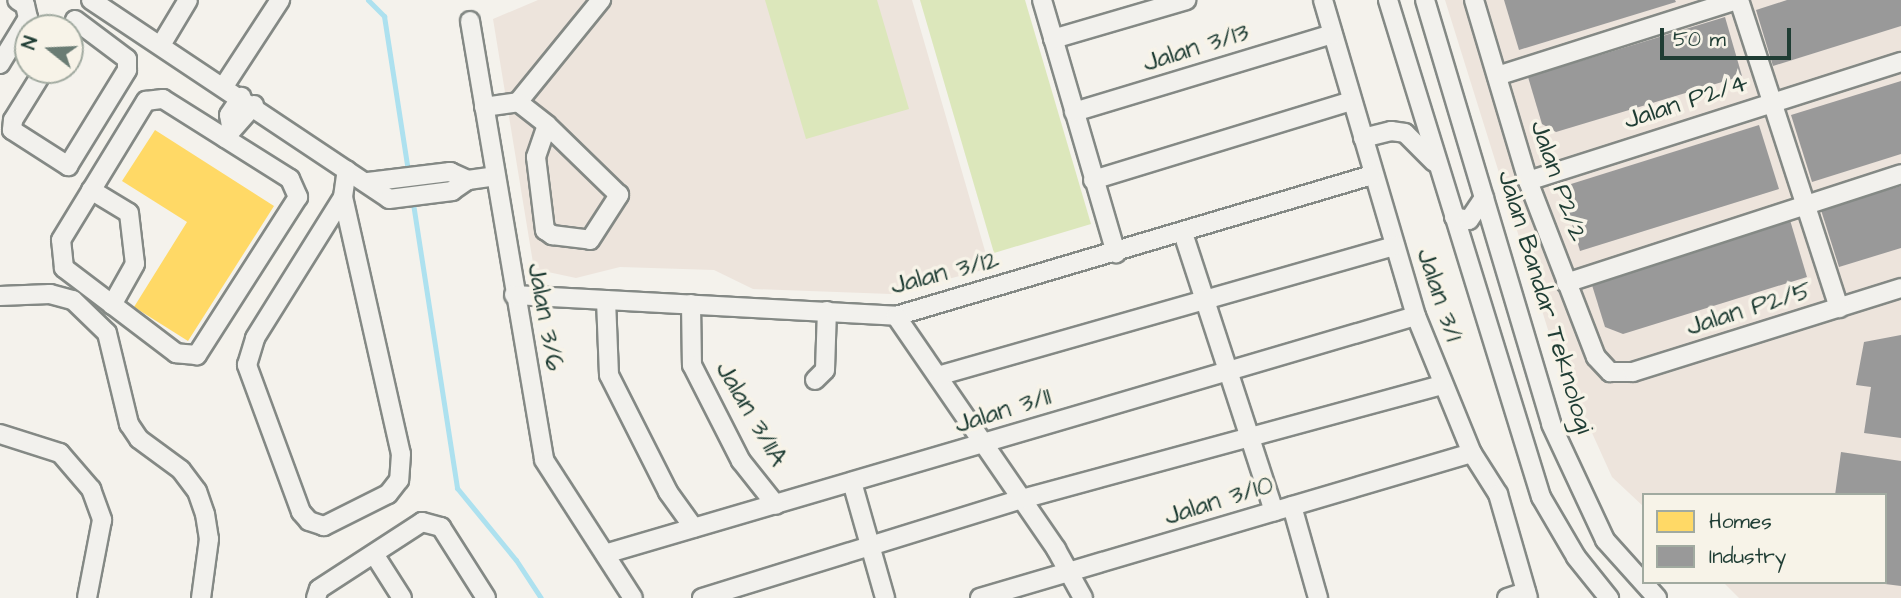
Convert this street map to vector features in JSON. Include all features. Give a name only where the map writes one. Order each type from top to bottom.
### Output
[{"type":"street","points":[[0,64],[28,18],[25,5],[17,0]]},
{"type":"street","points":[[80,14],[91,0],[248,101],[389,199],[452,191],[468,180],[495,176]]},
{"type":"street","points":[[161,45],[188,0]]},
{"type":"street","points":[[224,86],[280,0]]},
{"type":"street","points":[[484,107],[518,102],[601,0]]},
{"type":"street","points":[[1042,0],[1116,253]]},
{"type":"street","points":[[1053,39],[1186,0]]},
{"type":"street","name":"Jalan 3/1","points":[[1323,0],[1416,316],[1441,385],[1472,453],[1498,494],[1527,595]]},
{"type":"street","points":[[1388,0],[1541,497],[1576,557],[1609,598]]},
{"type":"street","name":"Jalan Bandar Teknologi","points":[[1425,0],[1551,424],[1605,540],[1642,581]]},
{"type":"street","name":"Jalan P2/2","points":[[1474,0],[1528,181],[1596,357],[1610,372]]},
{"type":"street","points":[[1497,76],[1737,0],[1839,308]]},
{"type":"street","name":"Jalan 3/6","points":[[470,21],[514,295],[544,460],[633,598]]},
{"type":"street","points":[[35,84],[13,120],[12,130],[68,166],[127,71],[127,59],[84,32]]},
{"type":"street","name":"Jalan 3/13","points":[[1074,112],[1332,34]]},
{"type":"street","name":"Jalan P2/4","points":[[1528,181],[1901,62]]},
{"type":"street","points":[[163,99],[228,132],[290,179],[298,197],[198,355],[176,353],[64,268],[61,240],[146,101],[163,99]]},
{"type":"street","points":[[228,132],[248,101]]},
{"type":"street","points":[[1093,180],[1352,101]]},
{"type":"street","points":[[518,102],[547,125],[619,195],[590,240],[552,235],[545,230],[536,157],[547,125]]},
{"type":"street","points":[[1363,138],[1391,131],[1405,133],[1439,167]]},
{"type":"street","points":[[343,197],[256,338],[247,365],[302,512],[309,521],[324,526],[388,494],[399,480],[401,454],[343,197],[347,170]]},
{"type":"street","points":[[368,182],[388,177],[450,172],[468,180]]},
{"type":"street","points":[[1566,283],[1901,174]]},
{"type":"street","name":"Jalan 3/12","points":[[514,295],[896,316],[1373,175]]},
{"type":"street","points":[[91,190],[129,213],[135,264],[112,305]]},
{"type":"street","points":[[1454,217],[1469,220],[1484,198]]},
{"type":"street","points":[[1183,233],[1274,512]]},
{"type":"street","points":[[938,376],[1206,302],[1395,246]]},
{"type":"street","name":"Jalan P2/5","points":[[1610,372],[1633,372],[1901,288]]},
{"type":"street","points":[[0,296],[50,294],[73,300],[107,333],[129,424],[139,439],[181,470],[197,491],[209,538],[201,598]]},
{"type":"street","points":[[606,300],[609,375],[668,492],[694,528]]},
{"type":"street","name":"Jalan 3/11A","points":[[691,304],[692,365],[741,461],[776,505]]},
{"type":"street","points":[[815,380],[825,370],[827,311]]},
{"type":"street","points":[[896,316],[1071,572],[1083,598]]},
{"type":"street","name":"Jalan 3/11","points":[[605,554],[1416,316]]},
{"type":"street","points":[[702,598],[1022,499],[1441,385]]},
{"type":"street","points":[[0,434],[60,453],[91,489],[102,520],[87,598]]},
{"type":"street","name":"Jalan 3/10","points":[[980,598],[1472,453]]},
{"type":"street","points":[[852,482],[885,598]]},
{"type":"street","points":[[1292,506],[1318,598]]},
{"type":"street","points":[[316,598],[319,589],[422,522],[442,527],[485,598]]},
{"type":"street","points":[[374,554],[402,598]]},
{"type":"street","name":"Jalan Bandar Teknologi","points":[[1644,584],[1657,598]]},
{"type":"street","points":[[1507,598],[1527,595]]},
{"type":"shaded area","points":[[538,0],[912,0],[990,268],[891,294],[753,289],[714,270],[620,267],[576,278],[534,269],[493,19]]},
{"type":"shaded area","points":[[1445,0],[1901,0],[1901,598],[1739,598],[1725,584],[1887,584],[1887,493],[1642,493],[1642,505],[1612,477],[1554,349]]},
{"type":"green space","points":[[765,0],[877,0],[909,109],[806,139]]},
{"type":"green space","points":[[920,0],[1025,0],[1091,224],[994,253]]},
{"type":"building: Homes","points":[[155,130],[274,206],[188,341],[134,307],[187,222],[122,181]]},
{"type":"building: Industry","points":[[1504,0],[1675,0],[1676,2],[1519,50]]},
{"type":"building: Industry","points":[[1787,0],[1901,0],[1901,26],[1773,66],[1756,10]]},
{"type":"building: Industry","points":[[1725,17],[1742,76],[1556,132],[1542,124],[1528,77]]},
{"type":"building: Industry","points":[[1901,81],[1901,154],[1812,182],[1791,115]]},
{"type":"building: Industry","points":[[1759,125],[1779,189],[1580,251],[1564,197],[1571,184]]},
{"type":"building: Industry","points":[[1901,186],[1901,248],[1839,267],[1821,210]]},
{"type":"building: Industry","points":[[1790,220],[1807,277],[1623,334],[1605,327],[1591,282]]},
{"type":"building: Industry","points":[[1901,335],[1901,438],[1864,433],[1871,387],[1856,385],[1864,342]]},
{"type":"building: Industry","points":[[1841,452],[1901,461],[1901,586],[1885,584],[1887,493],[1835,493]]},
{"type":"waterway","points":[[368,0],[384,16],[457,488],[516,560],[541,598]]}]
